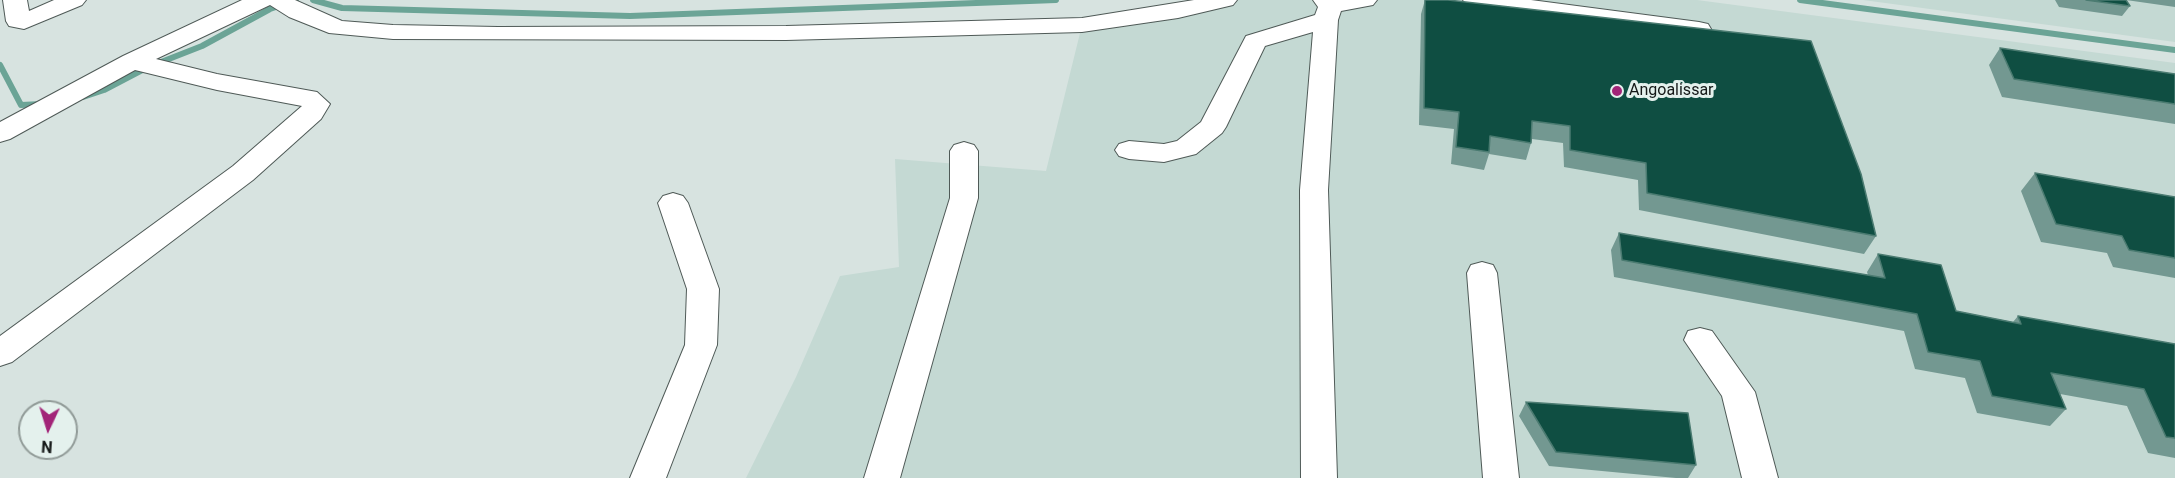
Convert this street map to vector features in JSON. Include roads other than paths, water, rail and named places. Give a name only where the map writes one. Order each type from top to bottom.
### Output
[{"type":"street","points":[[15,0],[18,21],[24,22],[74,0]]},
{"type":"street","points":[[0,133],[132,61],[261,0]]},
{"type":"street","points":[[288,6],[338,28],[393,32],[786,33],[1082,25],[1178,11],[1225,0]]},
{"type":"street","points":[[1130,150],[1164,153],[1186,148],[1212,127],[1255,41],[1327,9],[1365,0]]},
{"type":"street","points":[[1474,0],[1718,31]]},
{"type":"street","points":[[1319,478],[1314,190],[1327,9]]},
{"type":"street","points":[[0,353],[243,173],[312,113],[317,104],[308,98],[217,82],[132,61]]},
{"type":"street","points":[[882,478],[964,198],[964,152]]},
{"type":"street","points":[[648,478],[701,345],[703,289],[673,203]]},
{"type":"street","points":[[1482,273],[1501,478]]},
{"type":"street","points":[[1700,340],[1738,392],[1760,478]]},
{"type":"waterway","points":[[156,64],[202,46],[270,9],[296,0]]},
{"type":"waterway","points":[[313,0],[342,8],[630,16],[1056,0]]},
{"type":"waterway","points":[[1800,0],[2175,50]]},
{"type":"waterway","points":[[0,65],[21,105],[42,104]]},
{"type":"waterway","points":[[83,97],[104,90],[146,68]]},
{"type":"place","name":"Angoalissar","points":[[1617,91]]}]
